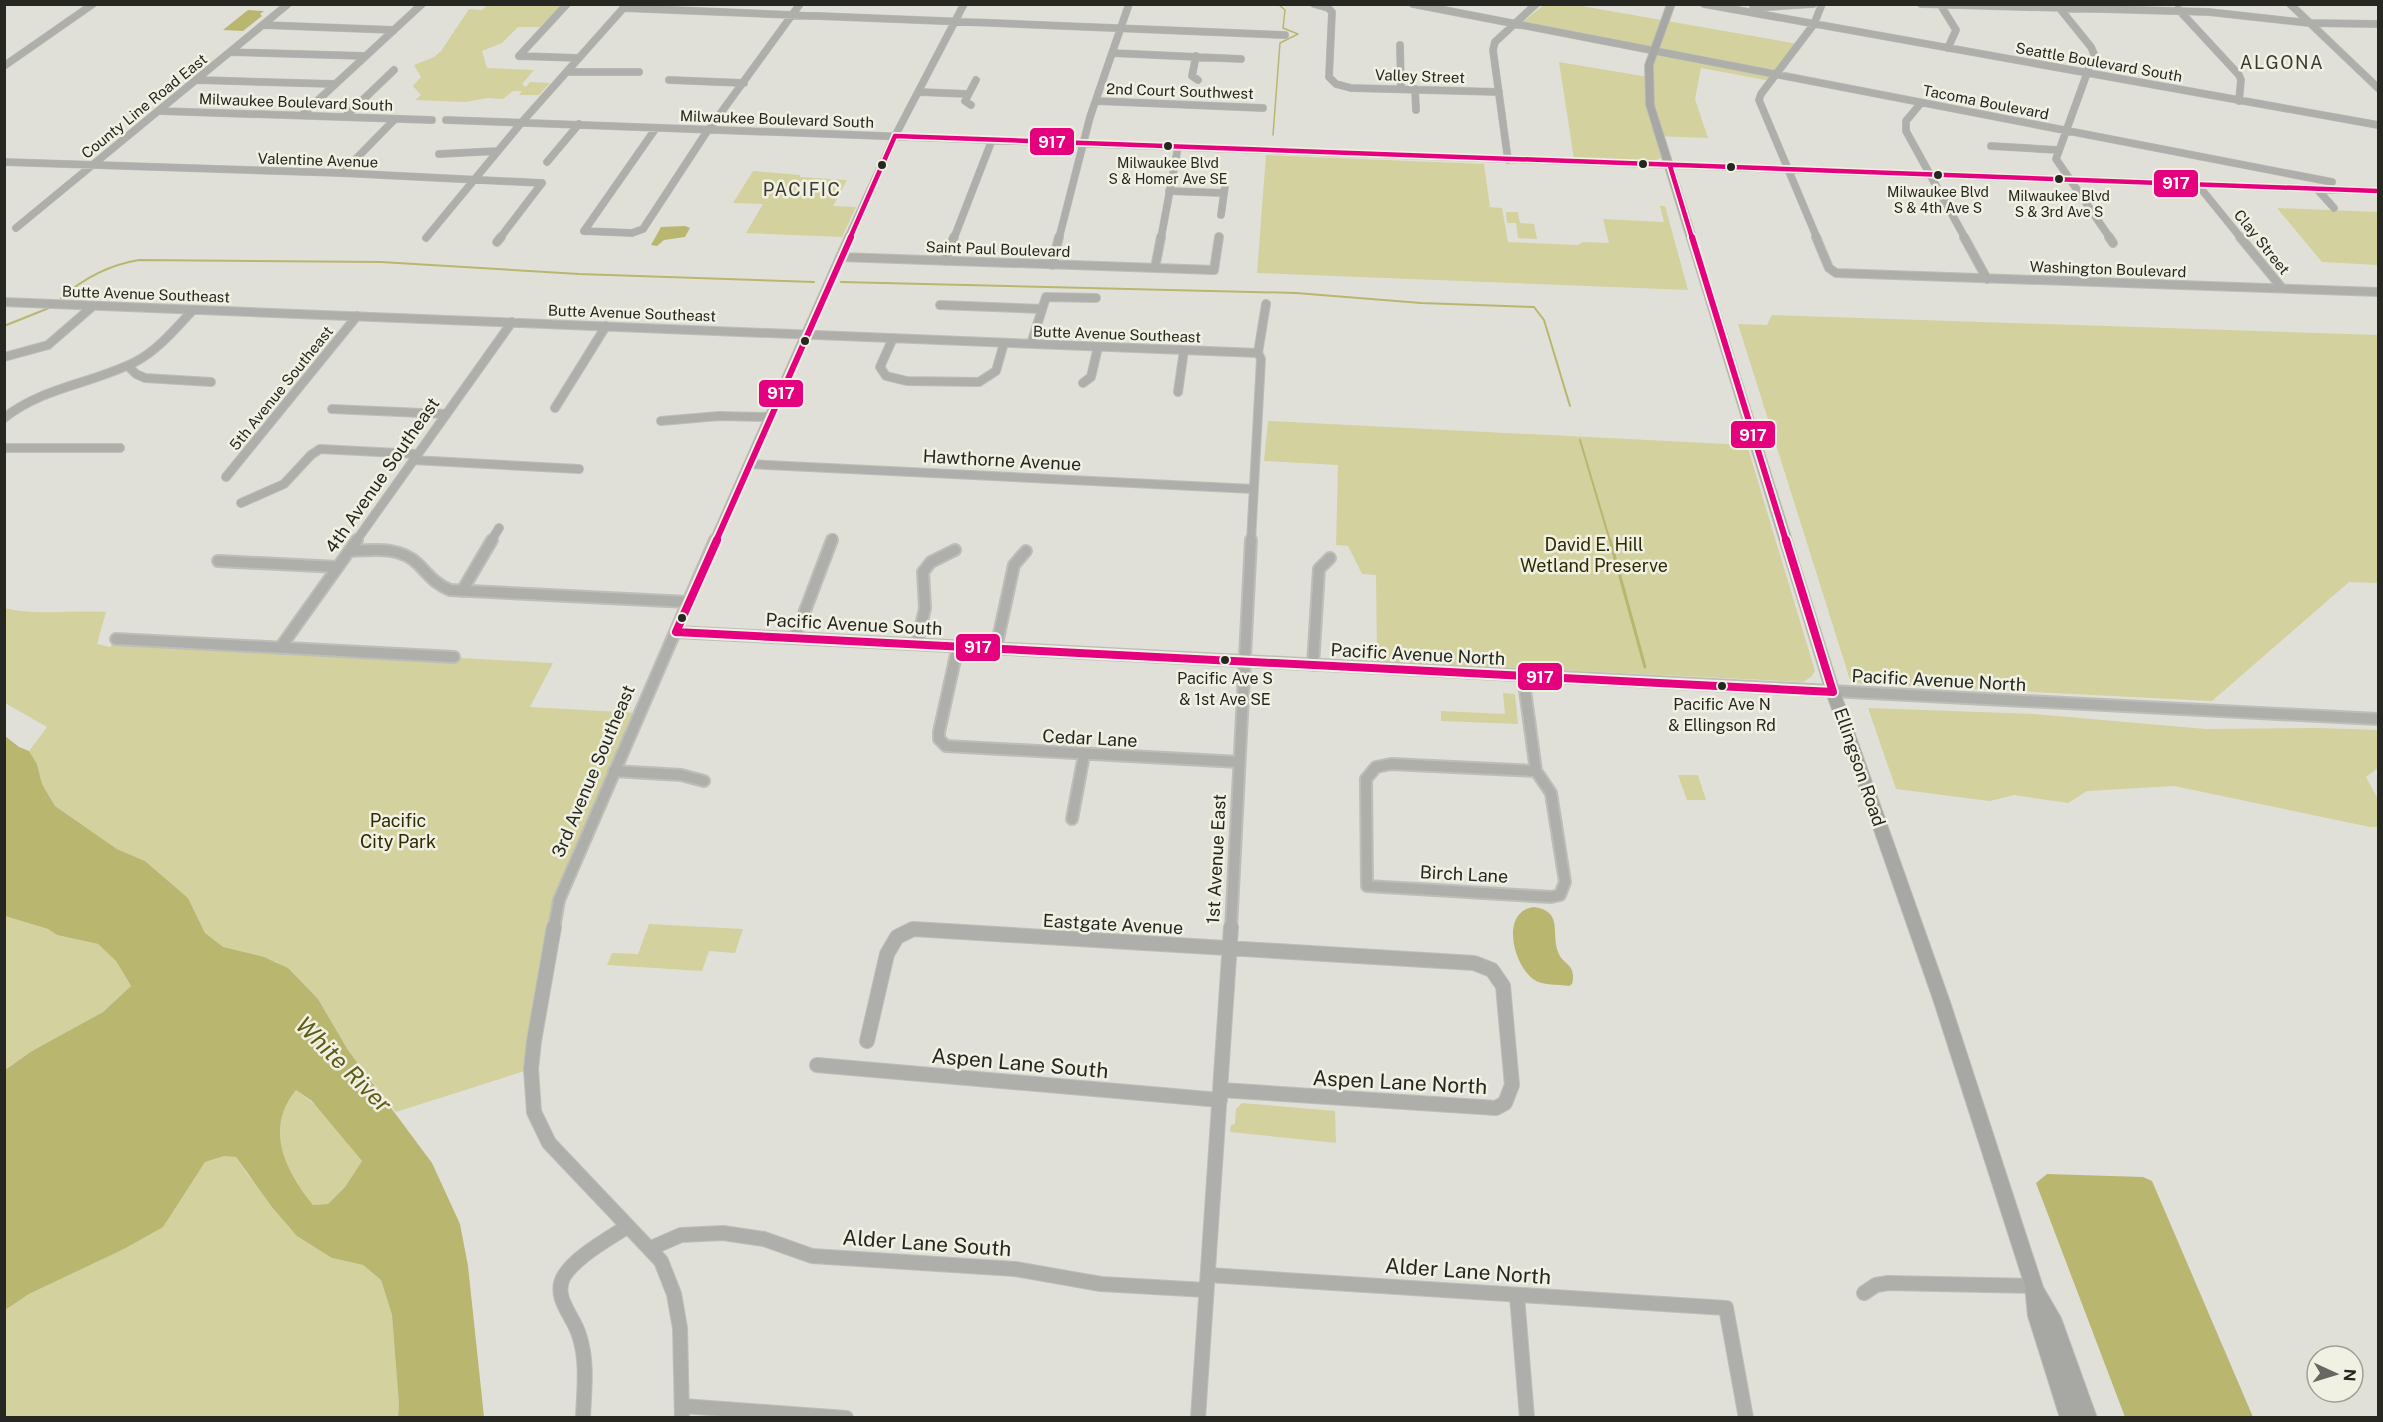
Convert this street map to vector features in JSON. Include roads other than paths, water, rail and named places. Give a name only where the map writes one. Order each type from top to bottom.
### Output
[{"type":"main road","name":"Ellingson Road","points":[[1671,4],[1648,70],[1650,105],[1833,692],[1942,1002],[2034,1286],[2052,1318],[2087,1418]]},
{"type":"main road","name":"Ellingson Road","points":[[2034,1286],[2037,1316],[2070,1418]]},
{"type":"street","points":[[4,66],[93,4]]},
{"type":"street","name":"County Line Road East","points":[[16,228],[288,4]]},
{"type":"street","points":[[409,4],[422,5]]},
{"type":"street","points":[[567,4],[519,56],[579,58]]},
{"type":"street","points":[[656,128],[584,231],[638,233],[643,230],[708,130],[800,4]]},
{"type":"street","name":"3rd Avenue Southeast","points":[[682,1412],[681,1335],[674,1294],[665,1269],[651,1248],[549,1143],[534,1112],[531,1079],[534,1041],[559,900],[840,257],[895,136],[964,4]]},
{"type":"street","points":[[1052,264],[1083,144],[1129,4]]},
{"type":"street","name":"Valley Street","points":[[1314,4],[1328,8],[1332,12],[1329,77],[1332,82],[1341,86],[1499,92]]},
{"type":"street","name":"Tacoma Boulevard","points":[[1413,4],[2332,182]]},
{"type":"street","points":[[1508,160],[1493,45],[1536,4]]},
{"type":"street","points":[[1704,4],[1762,8],[1813,4]]},
{"type":"street","points":[[1822,4],[1814,24],[1761,94],[1759,104],[1787,171],[2379,191]]},
{"type":"street","points":[[1921,4],[2059,6],[2232,14],[2309,23],[2379,24]]},
{"type":"street","points":[[2174,4],[2239,75],[2241,80],[2239,101]]},
{"type":"street","points":[[2290,4],[2379,88]]},
{"type":"street","points":[[302,115],[422,5]]},
{"type":"street","points":[[1941,5],[1956,30],[1948,48]]},
{"type":"street","points":[[426,238],[522,122],[625,6],[1285,35]]},
{"type":"street","name":"Seattle Boulevard South","points":[[1713,6],[2379,125]]},
{"type":"street","points":[[2059,6],[2093,51],[2094,58],[2058,150],[2058,163],[2113,243]]},
{"type":"street","points":[[263,25],[394,30]]},
{"type":"street","points":[[1400,45],[1401,89]]},
{"type":"street","points":[[231,52],[366,56]]},
{"type":"street","points":[[1112,53],[1241,58]]},
{"type":"street","points":[[1196,56],[1192,76],[1198,80]]},
{"type":"street","points":[[346,116],[394,70]]},
{"type":"street","points":[[567,72],[639,72]]},
{"type":"street","points":[[197,80],[335,84]]},
{"type":"street","points":[[669,80],[744,83]]},
{"type":"street","points":[[971,105],[965,101],[976,80]]},
{"type":"street","points":[[1415,89],[1416,111]]},
{"type":"street","points":[[919,92],[968,94]]},
{"type":"street","name":"2nd Court Southwest","points":[[1096,101],[1263,108]]},
{"type":"street","points":[[1921,103],[1908,116],[1904,126],[1928,175],[1987,279]]},
{"type":"street","name":"Milwaukee Boulevard South","points":[[160,111],[432,120],[441,117],[446,120],[1787,171]]},
{"type":"street","points":[[342,173],[395,119]]},
{"type":"street","points":[[547,162],[579,124]]},
{"type":"street","points":[[945,261],[992,140]]},
{"type":"street","points":[[1991,146],[2058,150]]},
{"type":"street","points":[[1155,268],[1178,147]]},
{"type":"street","points":[[439,154],[498,152]]},
{"type":"street","name":"Valentine Avenue","points":[[4,162],[342,173],[542,183],[497,242]]},
{"type":"street","name":"Washington Boulevard","points":[[1787,171],[1829,268],[1836,273],[2379,292]]},
{"type":"street","points":[[452,179],[481,172]]},
{"type":"street","points":[[2314,179],[2334,208]]},
{"type":"street","name":"Clay Street","points":[[2198,185],[2282,288]]},
{"type":"street","points":[[1169,191],[1224,190],[1221,215]]},
{"type":"street","name":"Saint Paul Boulevard","points":[[840,257],[1214,270],[1219,236]]},
{"type":"street","points":[[1030,344],[1046,297],[1096,298]]},
{"type":"street","name":"Butte Avenue Southeast","points":[[4,302],[1258,353]]},
{"type":"street","name":"1st Avenue East","points":[[1198,1418],[1230,949],[1261,359],[1258,353],[1266,304]]},
{"type":"street","points":[[940,305],[1042,309]]},
{"type":"street","points":[[4,357],[35,350],[51,343],[93,306]]},
{"type":"street","points":[[4,418],[36,397],[128,366],[154,349],[193,310]]},
{"type":"street","name":"5th Avenue Southeast","points":[[226,477],[357,316]]},
{"type":"street","name":"4th Avenue Southeast","points":[[280,648],[512,322]]},
{"type":"street","points":[[555,408],[606,326]]},
{"type":"street","points":[[893,338],[880,367],[886,376],[913,381],[972,384],[983,381],[996,371],[1004,343]]},
{"type":"street","points":[[1083,383],[1091,377],[1098,347]]},
{"type":"street","points":[[1178,392],[1184,350]]},
{"type":"street","points":[[128,366],[136,374],[145,378],[211,382]]},
{"type":"street","points":[[332,409],[445,414]]},
{"type":"street","points":[[661,421],[719,416],[770,417]]},
{"type":"street","points":[[4,448],[120,448]]},
{"type":"street","points":[[241,503],[281,486],[313,452],[320,449],[579,469]]},
{"type":"street","name":"Hawthorne Avenue","points":[[749,464],[1253,489]]},
{"type":"street","points":[[462,591],[499,528]]},
{"type":"street","points":[[795,637],[833,538]]},
{"type":"street","points":[[917,644],[925,608],[922,572],[931,562],[955,549]]},
{"type":"street","points":[[350,551],[405,555],[413,559],[433,582],[444,588],[462,591],[688,602]]},
{"type":"street","points":[[996,648],[1014,565],[1026,551]]},
{"type":"street","points":[[1313,665],[1319,569],[1330,558]]},
{"type":"street","points":[[218,561],[338,567]]},
{"type":"street","name":"Pacific Avenue South","points":[[676,632],[1246,662]]},
{"type":"street","points":[[116,639],[454,657]]},
{"type":"street","name":"Cedar Lane","points":[[958,646],[939,732],[941,743],[946,746],[1239,762]]},
{"type":"street","name":"Pacific Avenue North","points":[[1246,662],[1833,692],[2185,707],[2379,719]]},
{"type":"street","points":[[1523,676],[1536,771]]},
{"type":"street","points":[[1072,819],[1084,754]]},
{"type":"street","name":"Birch Lane","points":[[1390,764],[1536,771],[1551,793],[1565,882],[1560,895],[1551,897],[1367,886],[1366,779],[1374,768],[1390,764]]},
{"type":"street","points":[[614,771],[681,775],[704,781]]},
{"type":"street","name":"Eastgate Avenue","points":[[867,1041],[887,954],[897,937],[913,929],[1474,963],[1489,968]]},
{"type":"street","name":"Aspen Lane North","points":[[1220,1095],[1496,1108],[1505,1103],[1512,1085],[1503,986],[1501,979],[1489,968]]},
{"type":"street","name":"Aspen Lane South","points":[[817,1065],[1220,1095]]},
{"type":"street","points":[[583,1418],[583,1350],[579,1332],[562,1298],[561,1283],[569,1271],[628,1226]]},
{"type":"street","name":"Alder Lane South","points":[[651,1248],[688,1234],[749,1236],[765,1239],[794,1252],[812,1256],[1015,1269],[1101,1284],[1206,1290]]},
{"type":"street","name":"Alder Lane North","points":[[1208,1275],[1726,1308],[1746,1418]]},
{"type":"street","points":[[1864,1293],[1876,1285],[1888,1283],[2034,1286]]},
{"type":"street","points":[[1517,1296],[1527,1418]]},
{"type":"street","points":[[682,1412],[846,1418]]},
{"type":"water","points":[[248,10],[264,11],[260,14],[262,16],[243,31],[223,30]]},
{"type":"water","points":[[685,226],[690,228],[685,237],[664,240],[657,246],[651,245],[661,227]]},
{"type":"water","name":"White River","points":[[5,736],[19,747],[29,751],[37,764],[42,784],[55,806],[117,849],[145,861],[188,898],[205,933],[223,947],[264,957],[288,968],[318,999],[348,1050],[432,1163],[460,1224],[468,1266],[484,1417],[398,1417],[392,1315],[381,1280],[363,1265],[332,1258],[297,1236],[272,1207],[236,1157],[224,1156],[205,1162],[163,1227],[124,1249],[29,1294],[5,1310],[5,1070],[32,1051],[103,1012],[131,986],[116,961],[98,944],[57,935],[48,929],[5,916]],"holes":[[[296,1090],[312,1101],[362,1161],[345,1187],[328,1204],[313,1205],[294,1178],[282,1149],[281,1120],[286,1105]]]},
{"type":"water","points":[[1534,907],[1543,909],[1552,918],[1558,952],[1573,972],[1572,984],[1569,986],[1537,981],[1526,972],[1520,962],[1513,939],[1513,928],[1523,911]]},
{"type":"water","points":[[2047,1174],[2143,1177],[2152,1181],[2253,1417],[2125,1417],[2036,1183]]},
{"type":"waterway","points":[[1273,135],[1280,43],[1298,34],[1283,28],[1285,10],[1279,5]]},
{"type":"waterway","points":[[61,298],[97,273],[139,260],[381,262],[579,274],[814,282]]},
{"type":"waterway","points":[[841,282],[1296,293],[1421,303],[1534,307],[1544,320],[1570,406]]},
{"type":"waterway","points":[[4,326],[49,308]]},
{"type":"waterway","points":[[1580,440],[1610,541]]},
{"type":"waterway","points":[[1610,540],[1645,667]]},
{"type":"place","name":"Milwaukee Blvd S & Homer Ave SE","points":[[1168,146]]},
{"type":"place","name":"Milwaukee Blvd S & 4th Ave S","points":[[1938,175]]},
{"type":"place","name":"Milwaukee Blvd S & 3rd Ave S","points":[[2059,179]]},
{"type":"place","name":"Pacific Ave S & 1st Ave SE","points":[[1225,660]]},
{"type":"place","name":"Pacific Ave N & Ellingson Rd","points":[[1722,686]]},
{"type":"district","name":"ALGONA","points":[[2282,62]]},
{"type":"district","name":"PACIFIC","points":[[802,189]]},
{"type":"park label","name":"David E. Hill Wetland Preserve","points":[[1594,554]]},
{"type":"park label","name":"Pacific City Park","points":[[398,830]]}]
